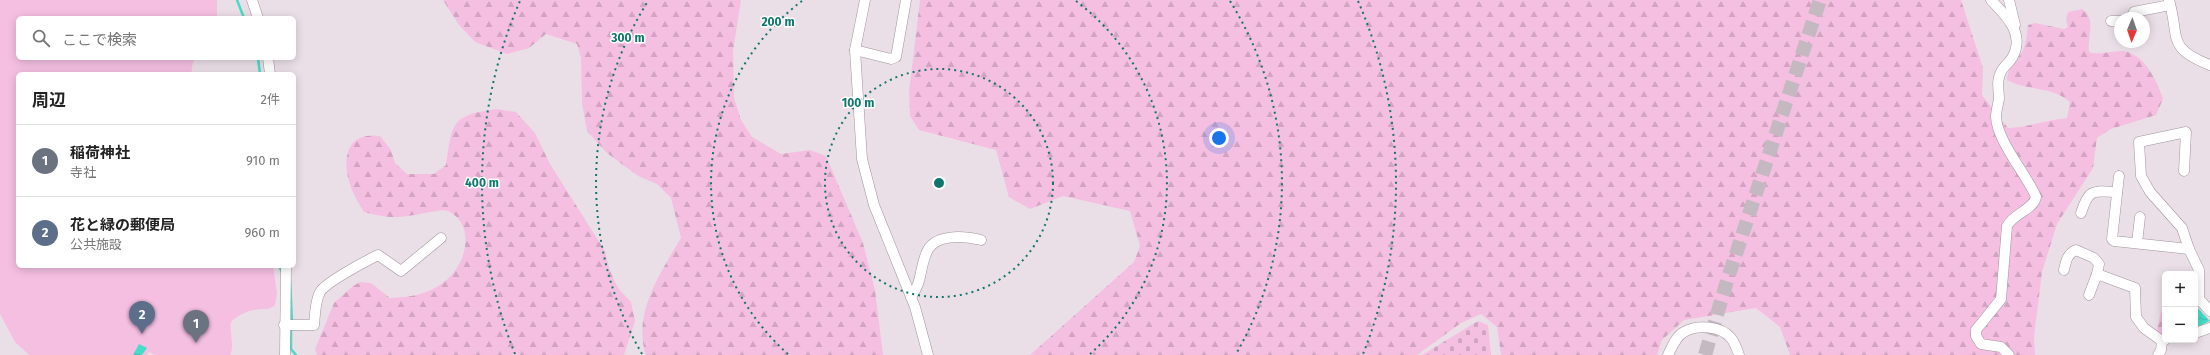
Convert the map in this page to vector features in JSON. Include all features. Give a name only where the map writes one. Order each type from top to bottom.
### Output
[{"type":"street","points":[[252,0],[257,16]]},
{"type":"street","points":[[865,0],[855,50],[862,159],[865,176],[879,218],[911,297],[928,355]]},
{"type":"street","points":[[855,50],[891,59],[896,57],[906,0]]},
{"type":"street","points":[[1991,0],[2003,12],[2015,30]]},
{"type":"street","points":[[2009,0],[2010,9],[2015,19],[2015,30],[2018,42],[2016,49],[2000,72],[1996,118],[2009,151],[2021,174],[2033,190],[2036,199],[2032,205],[2011,219],[2007,226],[2001,299],[1994,310],[1978,325],[1976,336],[1981,344],[2001,348],[2009,355]]},
{"type":"street","points":[[2134,12],[2170,2],[2174,31],[2181,50],[2190,57],[2210,65]]},
{"type":"street","points":[[268,60],[270,72]]},
{"type":"street","points":[[2184,172],[2186,132],[2139,142],[2141,176],[2144,185],[2182,228],[2189,249],[2199,270],[2199,299],[2210,311]]},
{"type":"street","points":[[2119,176],[2112,239],[2114,241],[2189,249]]},
{"type":"street","points":[[2081,213],[2086,196],[2092,192],[2117,192]]},
{"type":"street","points":[[2137,243],[2140,217]]},
{"type":"street","points":[[284,325],[314,326],[318,296],[322,288],[378,255],[402,272],[441,238]]},
{"type":"street","points":[[911,297],[919,286],[924,259],[931,245],[938,240],[948,238],[981,240]]},
{"type":"street","points":[[2064,270],[2067,258],[2071,252],[2076,250],[2094,258],[2099,264],[2089,295]]},
{"type":"street","points":[[285,355],[284,325],[286,268]]},
{"type":"street","points":[[2097,274],[2135,288],[2136,317],[2162,348]]},
{"type":"street","points":[[1668,355],[1676,340],[1683,332],[1696,327],[1723,331],[1731,338],[1739,355]]},
{"type":"street","points":[[2198,332],[2210,328]]},
{"type":"green space","points":[[0,0],[217,0],[217,16],[16,16],[16,60],[194,60],[191,72],[16,72],[16,268],[273,268],[277,293],[275,305],[268,309],[257,309],[247,312],[231,322],[232,347],[230,355],[155,355],[149,352],[147,355],[29,355],[15,342],[0,314]]},
{"type":"green space","points":[[443,0],[741,0],[733,51],[734,98],[741,120],[752,137],[781,154],[810,150],[826,156],[863,243],[875,290],[883,355],[646,355],[643,340],[643,324],[646,309],[657,279],[681,238],[671,198],[657,184],[638,176],[607,153],[587,131],[582,104],[581,58],[577,44],[546,34],[529,48],[507,54],[475,42],[459,25]]},
{"type":"green space","points":[[920,0],[1961,0],[1983,68],[1982,95],[2008,128],[2067,118],[2070,102],[2063,97],[2055,93],[2023,86],[2007,80],[2012,65],[2023,49],[2028,25],[2035,23],[2064,29],[2068,27],[2066,20],[2068,12],[2082,9],[2087,13],[2090,23],[2089,52],[2097,53],[2123,51],[2138,57],[2154,77],[2163,99],[2156,115],[2111,129],[2097,138],[2093,168],[2057,224],[2042,272],[2034,337],[2035,355],[1790,355],[1780,327],[1756,308],[1684,320],[1662,340],[1657,355],[1501,355],[1497,327],[1481,314],[1461,323],[1417,355],[1030,355],[1134,262],[1140,246],[1130,211],[1063,196],[1030,209],[1009,197],[996,150],[919,130],[910,116],[909,92]]},
{"type":"green space","points":[[496,109],[516,112],[535,133],[550,164],[605,251],[610,271],[618,288],[631,302],[635,321],[624,355],[317,355],[315,349],[334,303],[353,286],[360,282],[371,283],[390,298],[425,293],[444,282],[452,275],[463,256],[465,246],[463,226],[457,217],[448,211],[439,210],[410,216],[396,217],[364,212],[352,190],[347,169],[348,151],[352,144],[359,139],[368,136],[380,136],[391,150],[395,163],[407,174],[434,174],[446,165],[450,139],[456,124],[462,118],[470,115]]},
{"type":"green space","points":[[2162,307],[2162,335],[2157,330]]},
{"type":"green space","points":[[1478,321],[1488,325],[1491,355],[1422,355]]},
{"type":"water","points":[[2198,308],[2210,321],[2198,327]]},
{"type":"water","points":[[139,344],[147,348],[142,355],[133,355]]},
{"type":"waterway","points":[[237,0],[243,16]]},
{"type":"waterway","points":[[258,60],[260,72]]},
{"type":"waterway","points":[[280,268],[283,274]]},
{"type":"waterway","points":[[290,279],[292,322]]},
{"type":"waterway","points":[[291,327],[291,349],[296,355]]},
{"type":"tunnel","points":[[1705,355],[1728,278],[1820,0]]},
{"type":"place","name":"花と緑の郵便局","points":[[142,334]]},
{"type":"place","name":"稲荷神社","points":[[196,343]]}]
